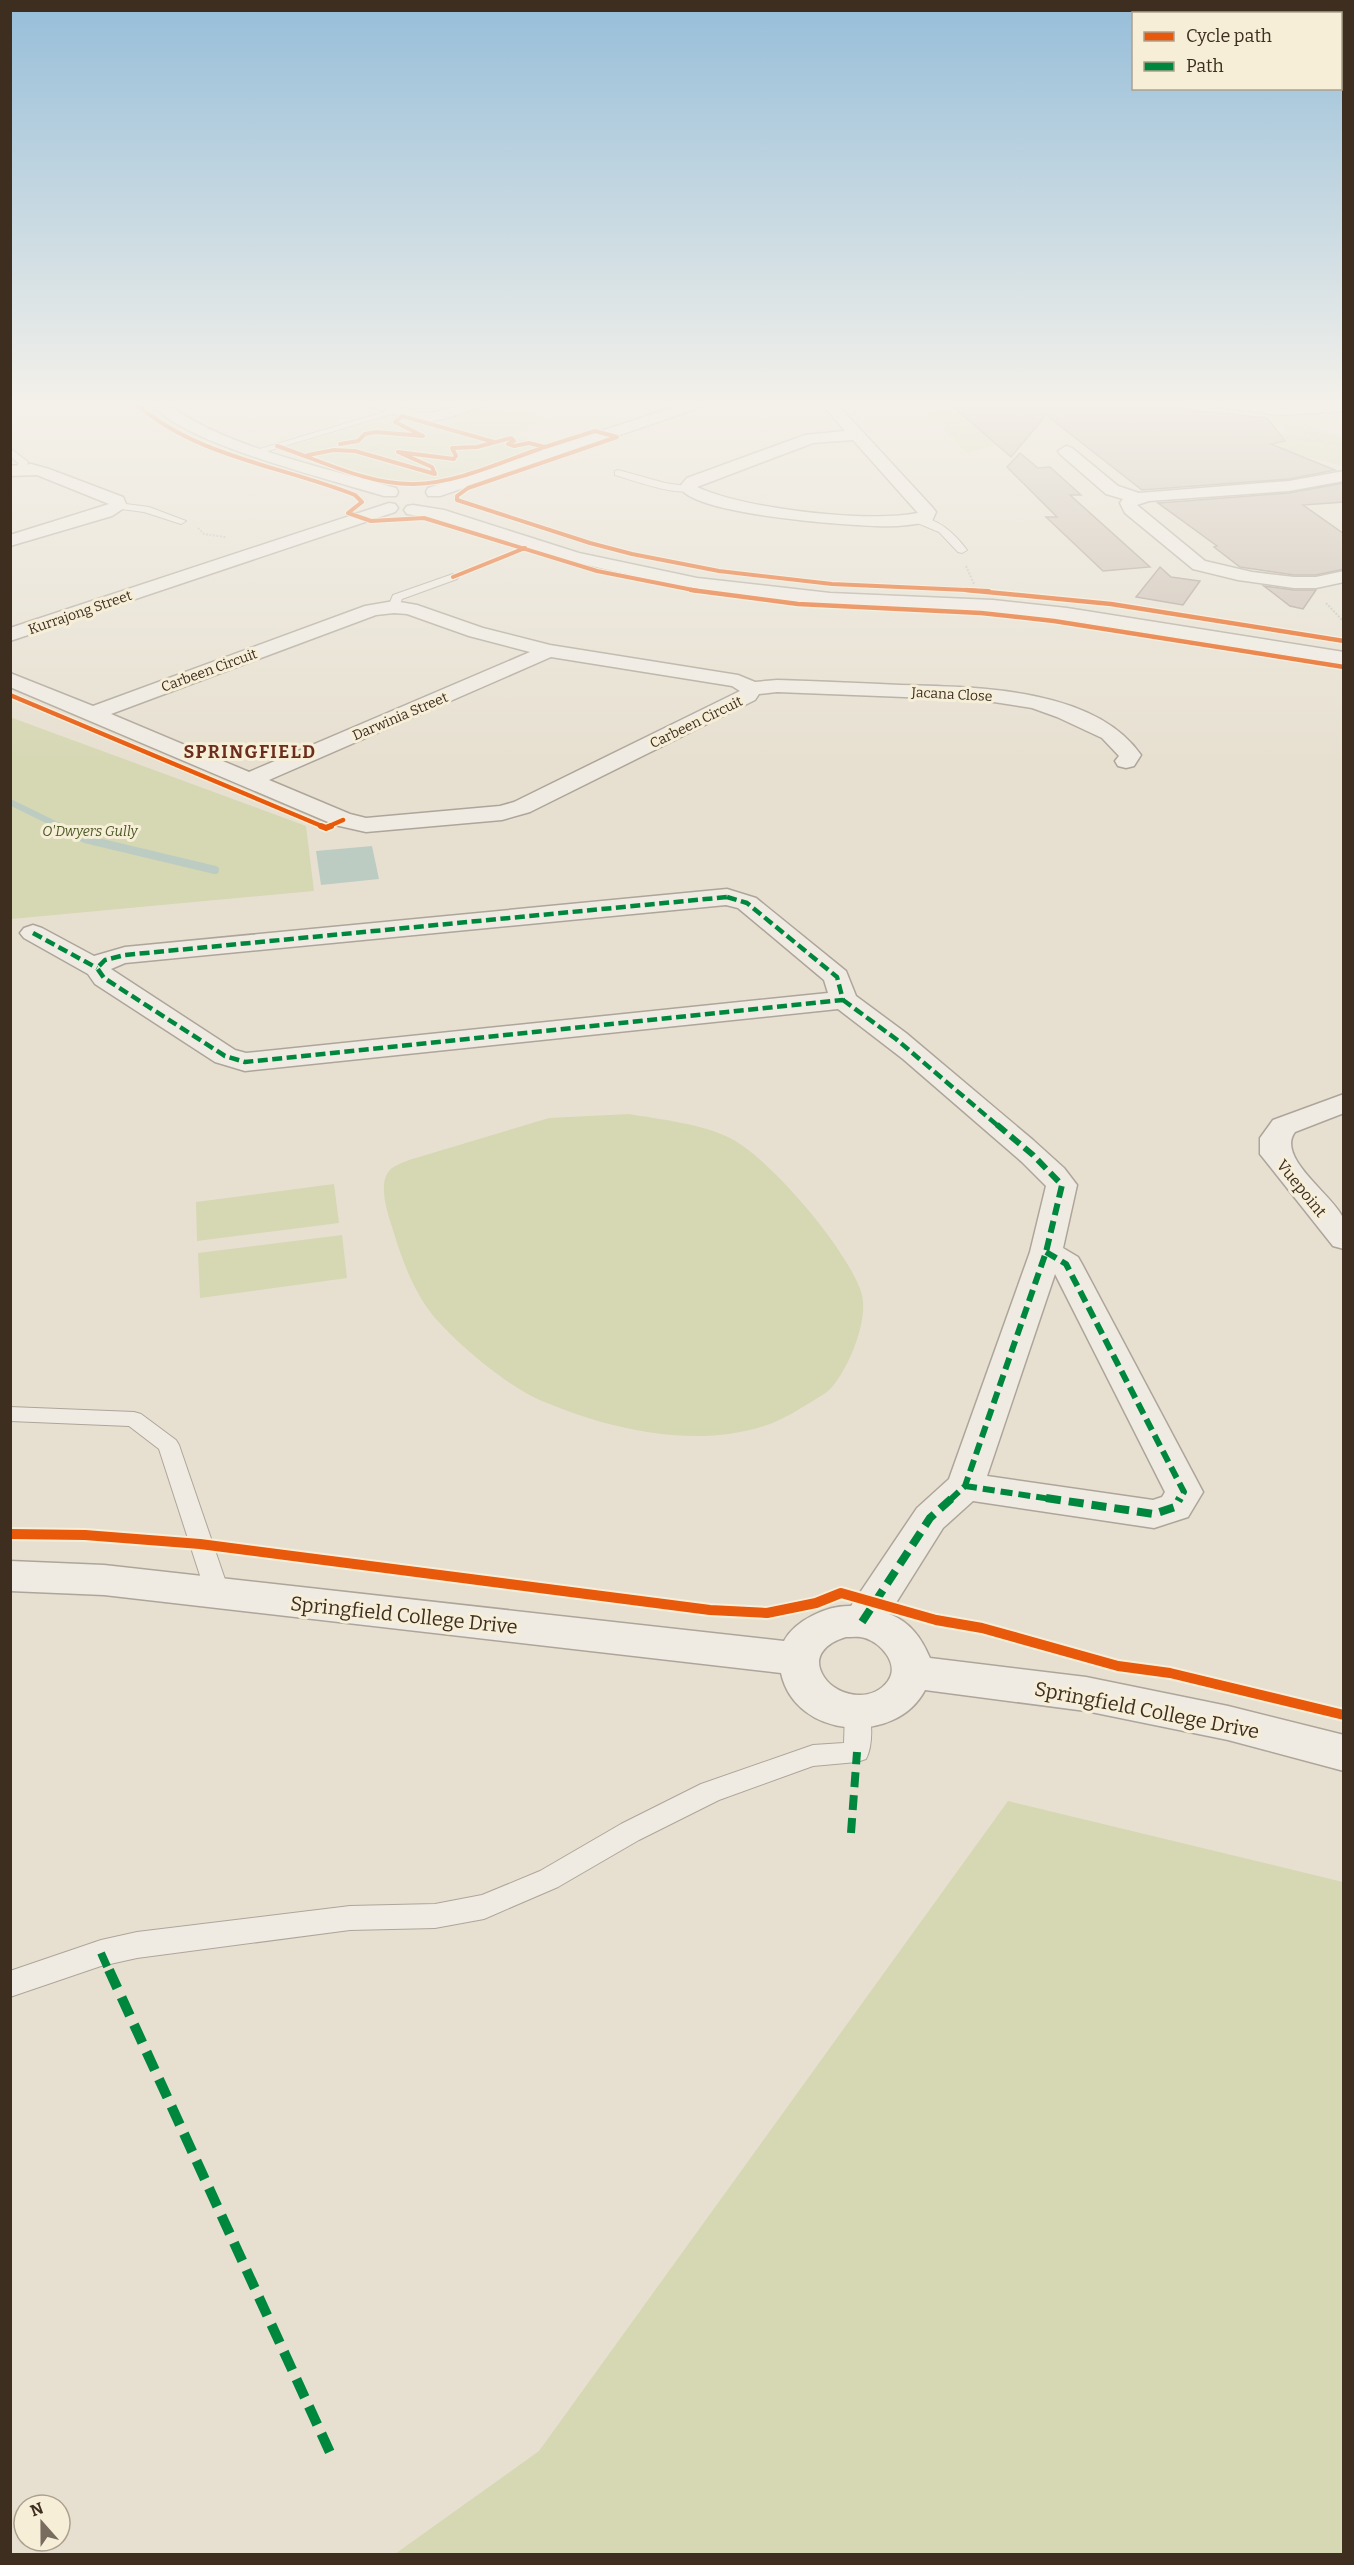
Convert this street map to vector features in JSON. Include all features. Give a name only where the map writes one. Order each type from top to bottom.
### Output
[{"type":"street","points":[[10,541],[71,523]]},
{"type":"street","name":"Kurrajong Street","points":[[10,635],[325,523]]},
{"type":"street","points":[[466,523],[575,557],[697,584],[830,599],[1003,607],[1067,614],[1344,658]]},
{"type":"street","points":[[505,523],[602,553],[702,575],[760,583],[855,591],[958,595],[1048,602],[1344,649]]},
{"type":"street","points":[[1147,523],[1199,566],[1212,570],[1293,582],[1314,582],[1344,576]]},
{"type":"street","name":"Carbeen Circuit","points":[[10,679],[92,714],[250,780],[343,820],[366,825],[502,813],[522,807],[748,696],[751,689],[738,681],[549,651],[476,632],[410,609],[394,607],[372,610],[92,714]]},
{"type":"street","name":"Darwinia Street","points":[[250,780],[549,651]]},
{"type":"street","name":"Jacana Close","points":[[751,689],[777,686],[981,694],[1036,702],[1065,712],[1110,733],[1130,755],[1126,760]]},
{"type":"street","points":[[97,968],[105,960],[125,955],[727,897],[753,907],[837,977],[843,1000]]},
{"type":"street","points":[[33,933],[97,968],[104,978],[225,1056],[245,1062],[843,1000],[871,1018],[1053,1174],[1062,1185],[1047,1252],[965,1486],[930,1518],[862,1622]]},
{"type":"street","name":"Vuepoint","points":[[1344,1103],[1284,1126],[1275,1138],[1275,1154],[1344,1239]]},
{"type":"street","points":[[965,1486],[1154,1514],[1175,1507],[1184,1492],[1066,1263],[1047,1252]]},
{"type":"street","name":"Springfield College Drive","points":[[10,1576],[104,1580],[797,1659]]},
{"type":"street","points":[[862,1622],[885,1630],[904,1645],[910,1658],[912,1672],[909,1684],[901,1696],[881,1707],[857,1712],[837,1708],[820,1701],[807,1688],[799,1674],[797,1659],[800,1647],[819,1629],[832,1623],[862,1622]]},
{"type":"street","name":"Springfield College Drive","points":[[912,1672],[1086,1694],[1228,1723],[1344,1753]]},
{"type":"lane","points":[[925,523],[943,530],[962,550]]},
{"type":"lane","points":[[394,607],[398,597],[453,577]]},
{"type":"lane","points":[[10,1414],[134,1419],[168,1445],[218,1594]]},
{"type":"lane","points":[[10,1983],[101,1953],[137,1945],[350,1918],[435,1916],[484,1908],[549,1879],[630,1832],[710,1792],[813,1756],[857,1752],[857,1712]]},
{"type":"path","points":[[966,589],[976,590]]},
{"type":"green space","name":"O'Dwyers Gully","points":[[10,717],[306,826],[314,891],[11,919]]},
{"type":"green space","points":[[629,1114],[707,1129],[730,1138],[746,1148],[766,1165],[807,1208],[842,1255],[855,1277],[862,1295],[862,1318],[856,1344],[845,1368],[832,1387],[824,1394],[776,1422],[742,1432],[684,1436],[625,1428],[542,1401],[499,1376],[471,1353],[435,1318],[415,1287],[387,1209],[384,1186],[391,1169],[409,1160],[549,1118]]},
{"type":"green space","points":[[334,1184],[339,1223],[197,1241],[196,1202]]},
{"type":"green space","points":[[342,1235],[347,1278],[200,1298],[198,1253]]},
{"type":"green space","points":[[1008,1801],[1343,1882],[1343,2554],[395,2554],[539,2451]]},
{"type":"shaded area","points":[[372,846],[379,879],[321,885],[316,851]]},
{"type":"building","points":[[1052,523],[1101,523],[1150,567],[1103,571]]},
{"type":"building","points":[[1185,523],[1328,523],[1344,534],[1344,569],[1316,575],[1294,575],[1240,567],[1214,547],[1217,546]]},
{"type":"building","points":[[1160,567],[1171,577],[1200,581],[1183,605],[1136,597]]},
{"type":"building","points":[[1264,586],[1316,590],[1303,609],[1290,606]]},
{"type":"waterway","points":[[10,802],[61,827]]},
{"type":"waterway","points":[[58,826],[85,839],[215,870]]},
{"type":"marked path","points":[[843,1000],[837,977],[747,903],[727,897],[125,955],[105,960],[97,968],[104,978],[225,1056],[245,1062],[843,1000],[896,1039],[1023,1146],[1062,1185],[1046,1252],[965,1486],[930,1518],[862,1622]]},
{"type":"marked path","points":[[33,933],[97,968]]},
{"type":"marked path","points":[[965,1486],[1154,1514],[1175,1507],[1184,1492],[1066,1264],[1046,1252]]},
{"type":"marked path","points":[[851,1833],[857,1752]]},
{"type":"marked path","points":[[101,1953],[333,2459]]},
{"type":"cycle path","points":[[439,523],[597,571],[708,593],[798,604],[981,613],[1054,621],[1344,667]]},
{"type":"cycle path","points":[[527,523],[632,554],[719,571],[832,584],[977,590],[1053,597],[1344,641]]},
{"type":"cycle path","points":[[453,577],[525,548]]},
{"type":"cycle path","points":[[10,695],[326,828],[343,820]]},
{"type":"cycle path","points":[[10,1534],[85,1535],[200,1544],[710,1610],[767,1613],[816,1603],[841,1593],[936,1620],[982,1628],[1118,1666],[1170,1673],[1344,1715]]},
{"type":"district","name":"SPRINGFIELD","points":[[250,752]]}]
